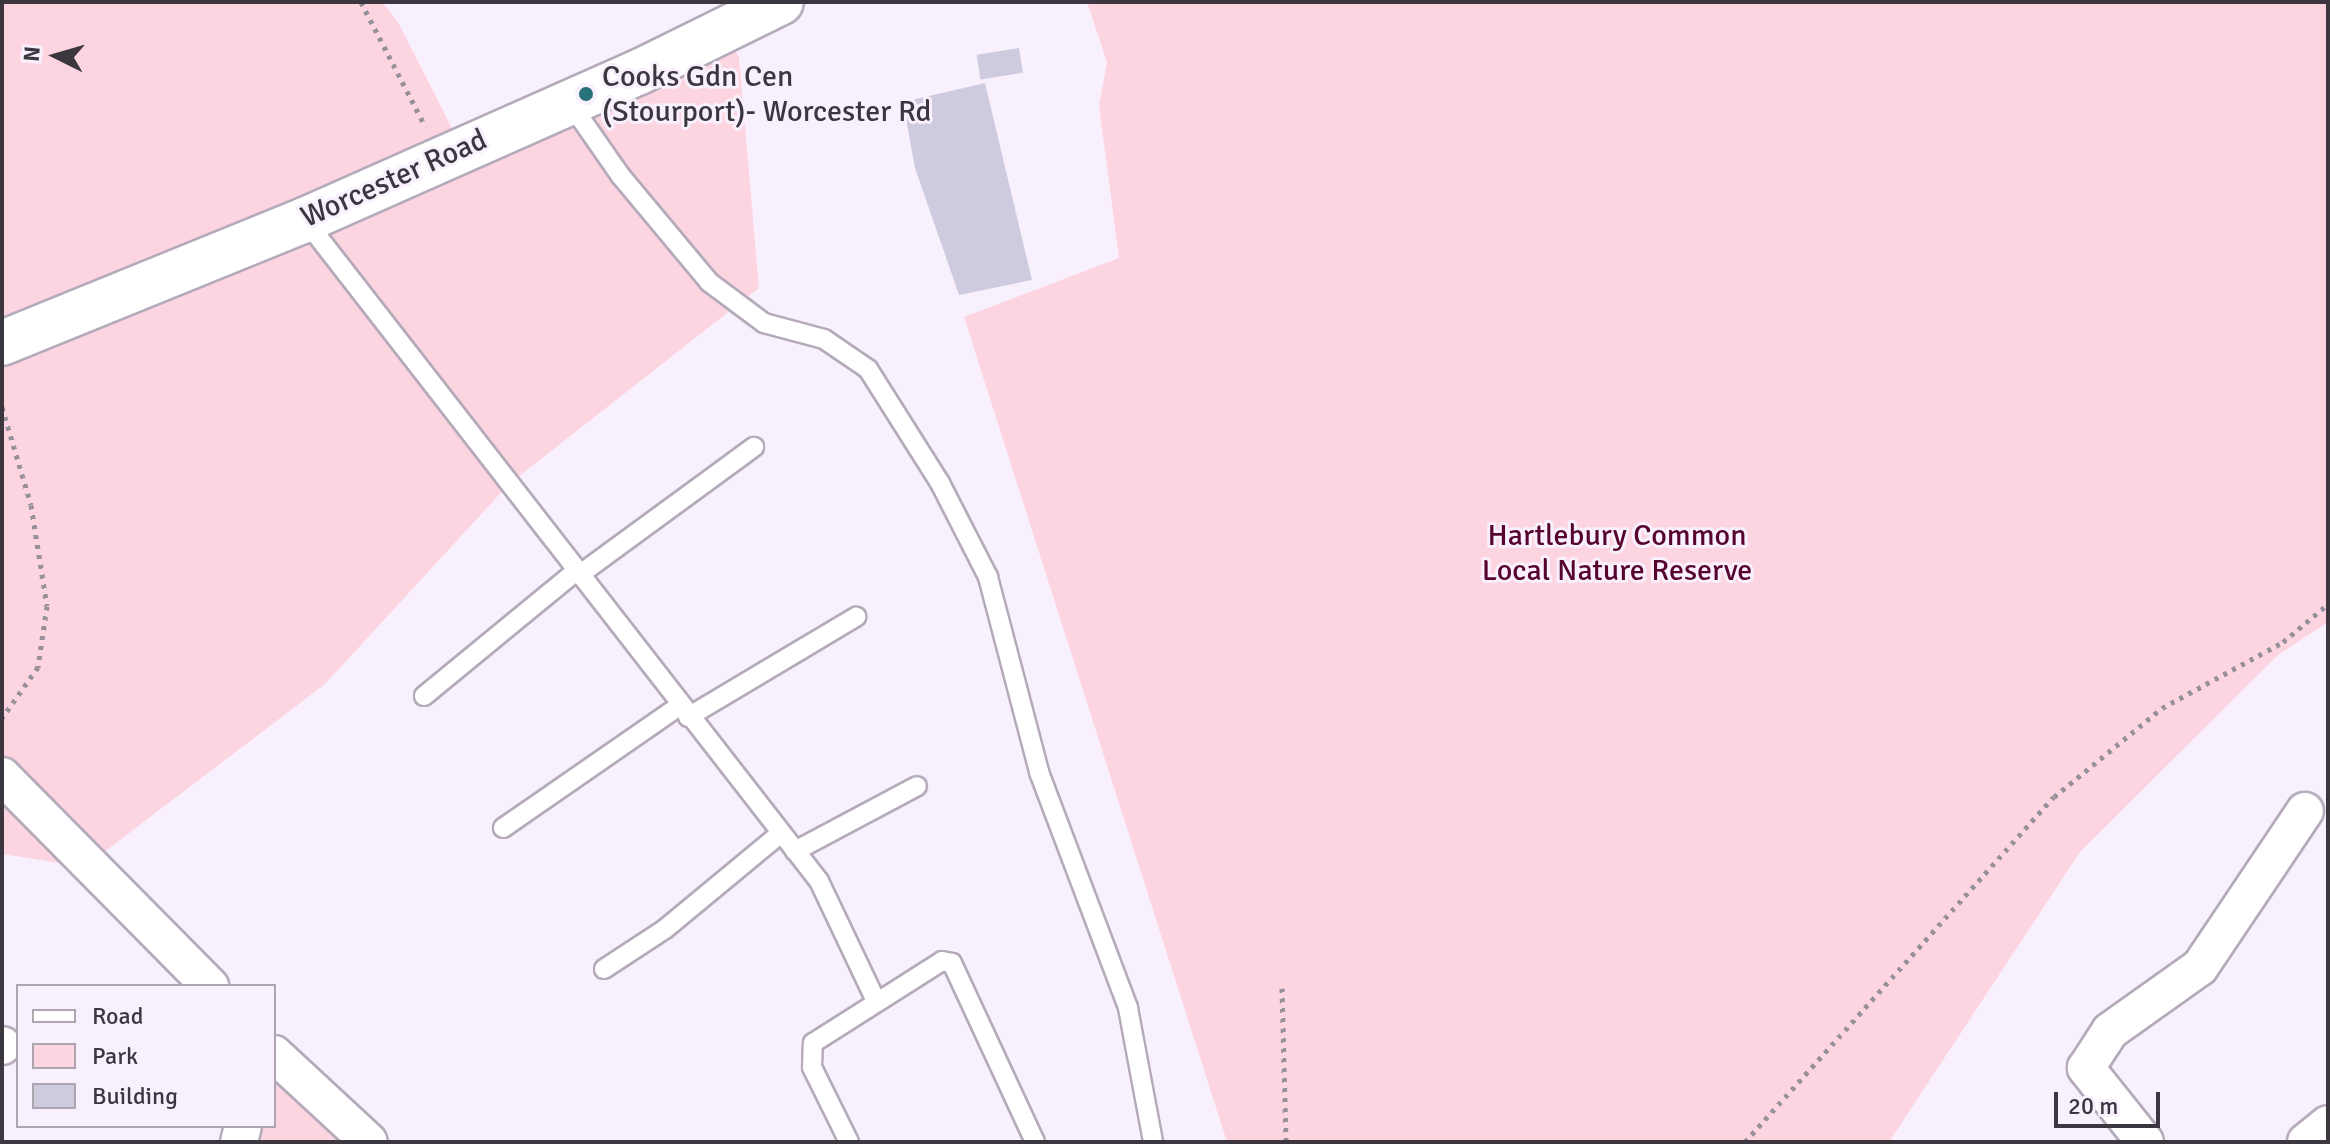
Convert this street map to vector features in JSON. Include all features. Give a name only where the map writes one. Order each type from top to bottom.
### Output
[{"type":"main road","name":"Worcester Road","points":[[2,343],[305,220],[781,2]]},
{"type":"street","points":[[2,776],[208,984]]},
{"type":"street","points":[[2145,1142],[2086,1068],[2110,1031],[2200,967],[2305,811]]},
{"type":"street","points":[[276,1056],[369,1142]]},
{"type":"street","points":[[2306,1142],[2328,1124]]},
{"type":"lane","points":[[569,101],[620,175],[709,282],[764,323],[824,339],[868,369],[940,483],[988,577],[1039,772],[1128,1008],[1153,1142]]},
{"type":"lane","points":[[305,220],[684,712],[819,881],[876,1001]]},
{"type":"lane","points":[[424,696],[577,573],[754,447]]},
{"type":"lane","points":[[503,828],[684,712],[856,617]]},
{"type":"lane","points":[[795,851],[917,786]]},
{"type":"lane","points":[[604,969],[665,929],[780,834]]},
{"type":"lane","points":[[849,1142],[812,1067],[813,1043],[925,968],[952,963],[1035,1142]]},
{"type":"path","points":[[361,2],[440,158]]},
{"type":"path","points":[[2,407],[31,505],[47,606],[38,667],[2,718]]},
{"type":"path","points":[[1745,1142],[2054,797],[2162,708],[2283,642],[2328,604]]},
{"type":"path","points":[[1282,988],[1286,1142]]},
{"type":"green space","points":[[2,2],[382,2],[398,22],[462,148],[724,30],[739,57],[759,288],[509,484],[325,684],[91,862],[2,776]]},
{"type":"green space","name":"Hartlebury Common Local Nature Reserve","points":[[1087,2],[2328,2],[2328,622],[2278,655],[2080,852],[1889,1142],[1227,1142],[964,317],[1119,258],[1099,106],[1107,62]]},
{"type":"green space","points":[[2,805],[67,864],[2,854]]},
{"type":"green space","points":[[276,1056],[369,1142],[239,1142],[242,1128],[276,1128]]},
{"type":"building","points":[[1019,48],[1023,73],[980,79],[977,55]]},
{"type":"building","points":[[985,83],[1032,280],[959,295],[915,168],[903,102]]},
{"type":"place","name":"Cooks Gdn Cen (Stourport)- Worcester Rd","points":[[586,94]]}]
